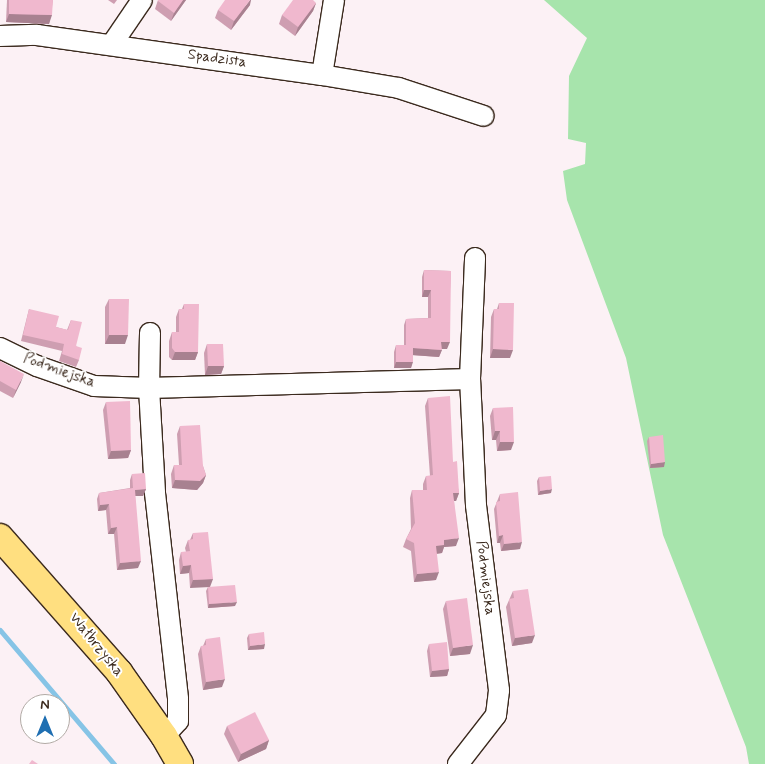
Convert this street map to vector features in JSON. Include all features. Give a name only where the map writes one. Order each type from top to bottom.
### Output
[{"type":"main road","name":"Wałbrzyska","points":[[0,537],[119,672],[164,736],[180,764]]},
{"type":"street","points":[[112,44],[142,0]]},
{"type":"street","points":[[322,75],[334,0]]},
{"type":"street","name":"Spadzista","points":[[0,36],[37,35],[112,44],[322,75],[399,88],[484,116]]},
{"type":"street","name":"Podmiejska","points":[[458,764],[496,715],[499,690],[476,505],[470,379],[475,258]]},
{"type":"street","points":[[150,333],[149,388],[155,494],[178,699],[178,721],[164,736]]},
{"type":"street","name":"Podmiejska","points":[[0,348],[37,366],[94,386],[149,388],[470,379]]},
{"type":"green space","points":[[544,0],[765,0],[765,764],[749,764],[746,747],[663,535],[626,358],[567,200],[563,171],[585,164],[586,143],[568,139],[569,76],[587,38]]},
{"type":"building","points":[[9,0],[53,0],[52,15],[9,14]]},
{"type":"building","points":[[158,0],[183,0],[174,13]]},
{"type":"building","points":[[225,0],[250,0],[234,21],[218,10]]},
{"type":"building","points":[[293,0],[313,0],[316,3],[298,27],[282,15]]},
{"type":"building","points":[[424,270],[451,271],[450,342],[441,342],[442,350],[413,348],[413,362],[396,362],[396,345],[406,345],[406,319],[431,318],[431,290],[424,290]]},
{"type":"building","points":[[109,299],[129,299],[128,335],[109,335]]},
{"type":"building","points":[[499,303],[514,303],[513,350],[493,349],[494,309],[499,309]]},
{"type":"building","points":[[184,304],[199,304],[198,352],[175,352],[172,348],[172,332],[179,332],[179,309],[184,309]]},
{"type":"building","points":[[29,309],[59,316],[56,327],[68,330],[71,320],[82,322],[76,346],[82,348],[79,360],[62,354],[64,344],[23,335]]},
{"type":"building","points":[[207,344],[223,344],[224,366],[208,366]]},
{"type":"building","points":[[0,361],[24,374],[16,390],[0,381]]},
{"type":"building","points":[[450,396],[453,462],[457,461],[459,493],[453,493],[459,538],[444,540],[444,545],[436,546],[439,572],[417,574],[414,543],[406,539],[415,523],[412,490],[427,490],[426,476],[433,475],[428,398]]},
{"type":"building","points":[[130,401],[131,450],[111,451],[106,402]]},
{"type":"building","points":[[513,407],[514,442],[500,442],[500,431],[495,431],[493,408]]},
{"type":"building","points":[[200,425],[203,466],[206,475],[200,481],[175,480],[174,465],[182,465],[180,426]]},
{"type":"building","points":[[663,435],[665,462],[651,464],[649,437]]},
{"type":"building","points":[[145,473],[146,489],[135,490],[141,561],[120,563],[117,527],[111,528],[109,504],[100,505],[99,493],[133,488],[132,474]]},
{"type":"building","points":[[551,476],[552,489],[540,491],[539,477]]},
{"type":"building","points":[[518,492],[522,542],[504,544],[503,535],[499,536],[496,502],[500,501],[500,494]]},
{"type":"building","points":[[208,532],[213,579],[193,580],[191,565],[183,566],[181,552],[190,551],[188,540],[193,539],[193,533]]},
{"type":"building","points":[[235,585],[237,602],[209,604],[208,587]]},
{"type":"building","points":[[528,589],[535,635],[515,638],[509,599],[514,598],[513,591]]},
{"type":"building","points":[[467,598],[473,645],[453,648],[446,601]]},
{"type":"building","points":[[264,632],[265,644],[250,646],[249,634]]},
{"type":"building","points":[[220,637],[225,679],[206,682],[201,646],[206,645],[206,639]]},
{"type":"building","points":[[447,642],[449,669],[432,671],[429,644]]},
{"type":"building","points":[[255,712],[269,740],[241,754],[227,726]]},
{"type":"building","points":[[32,760],[38,764],[29,764]]},
{"type":"waterway","points":[[0,630],[114,764]]}]
